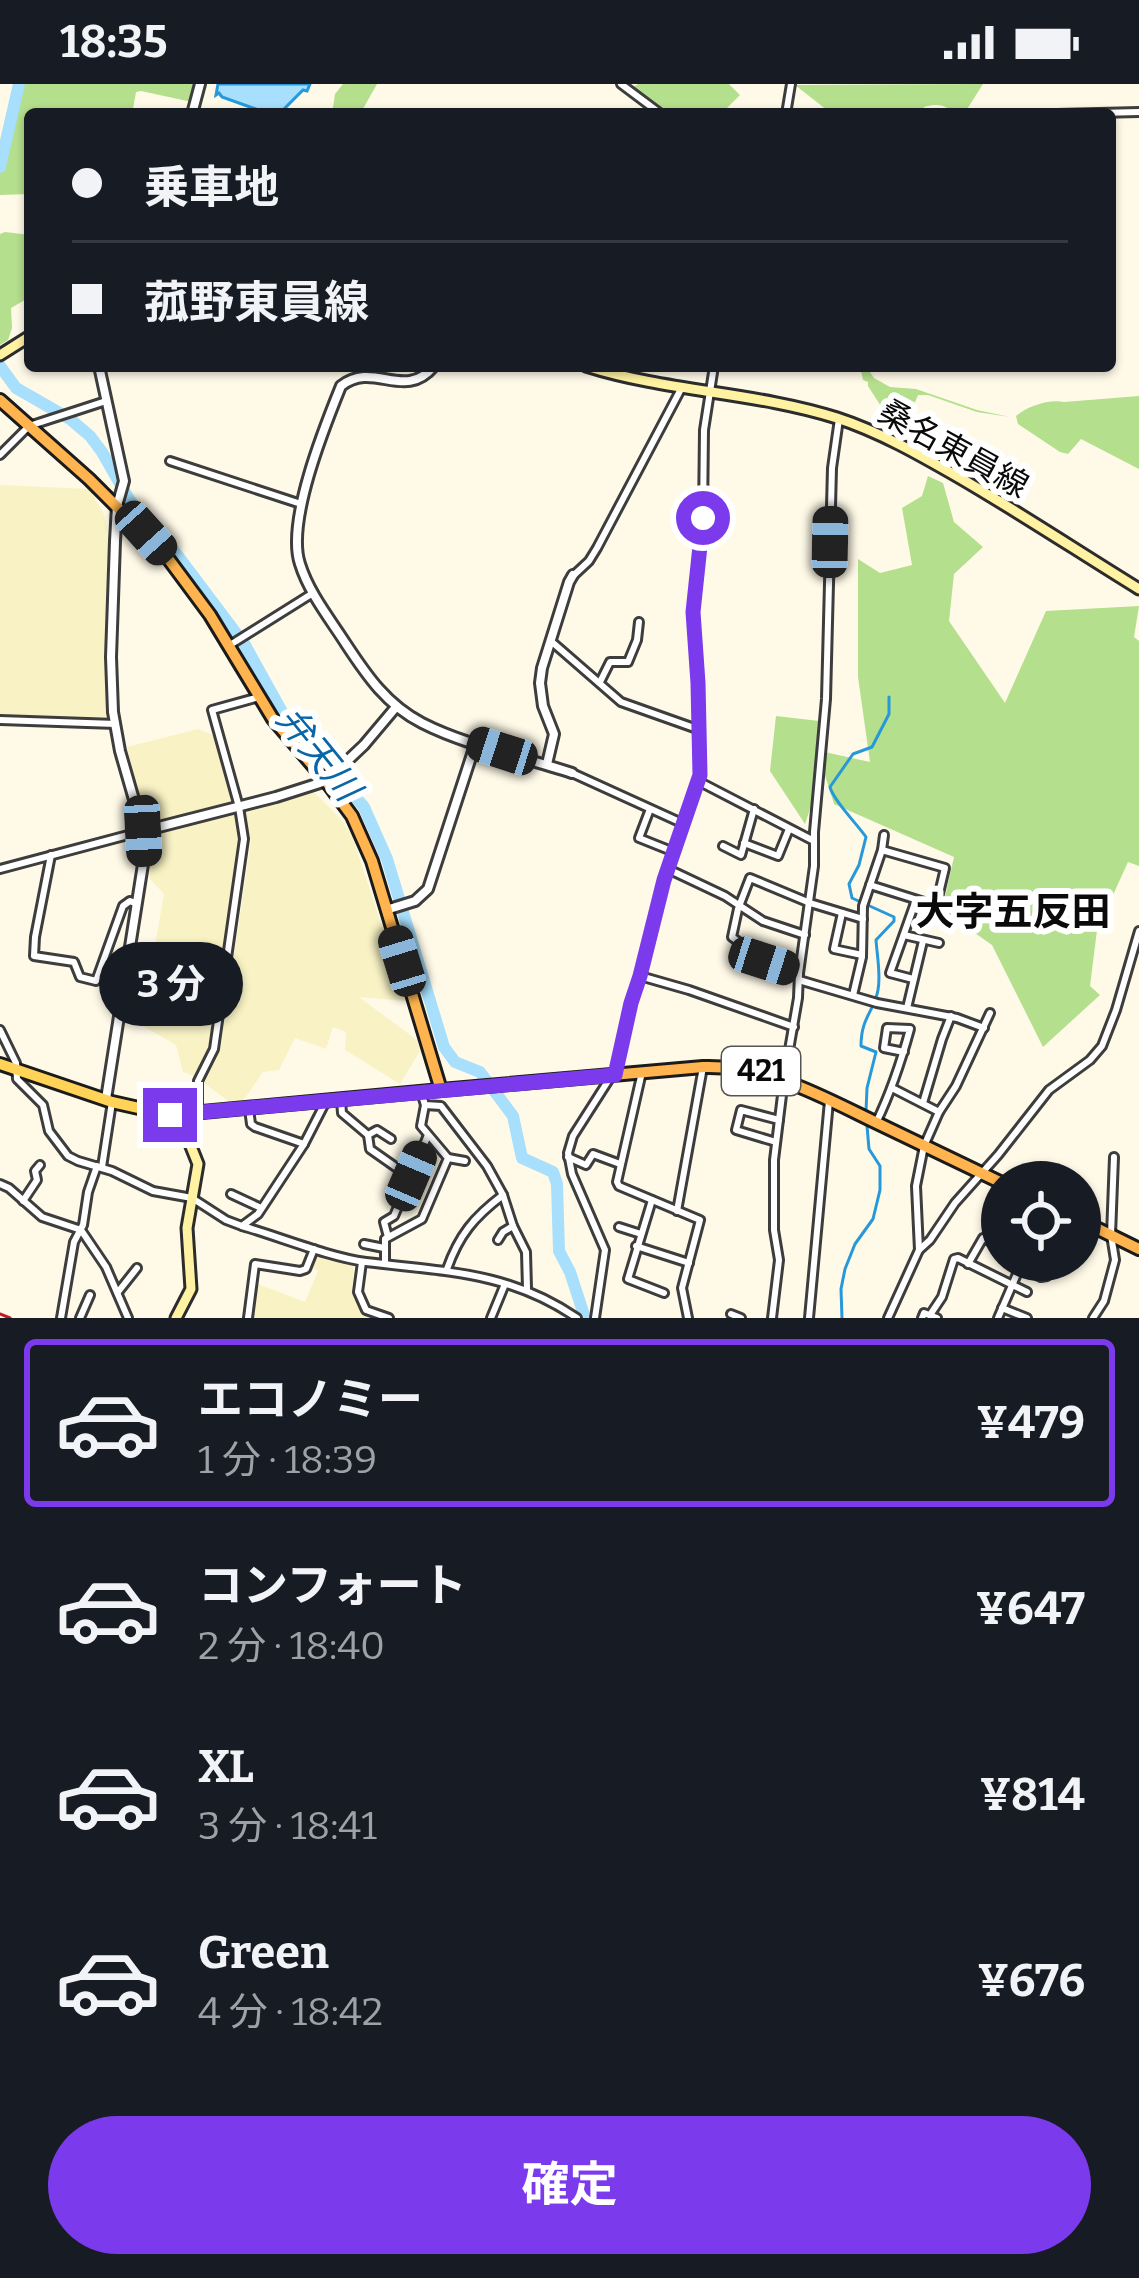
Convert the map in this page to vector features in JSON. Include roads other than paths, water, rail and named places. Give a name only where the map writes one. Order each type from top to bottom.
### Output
[{"type":"highway","points":[[0,400],[35,424],[118,501],[166,557],[231,644],[259,697],[297,749],[328,779],[352,816],[391,908],[441,1090]]},
{"type":"highway","name":"421","points":[[441,1090],[703,1066],[747,1069],[784,1079],[981,1173]]},
{"type":"highway","points":[[1101,1230],[1139,1249]]},
{"type":"main road","name":"桑名東員線","points":[[609,372],[770,400],[839,419],[916,453],[1139,589]]},
{"type":"main road","points":[[0,1064],[144,1111],[193,1114],[423,1099],[441,1090]]},
{"type":"main road","points":[[176,1318],[191,1289],[187,1228],[198,1164],[188,1139],[193,1114]]},
{"type":"street","points":[[621,84],[654,108]]},
{"type":"street","points":[[61,1318],[74,1242],[100,1166],[144,858],[143,831],[116,724],[111,657],[118,501],[124,481],[100,372]]},
{"type":"street","points":[[428,372],[411,382],[365,376],[341,386],[301,504],[298,561],[314,593],[369,679],[396,707],[430,727],[572,773],[684,824]]},
{"type":"street","points":[[624,372],[628,377]]},
{"type":"street","points":[[595,1318],[605,1250],[568,1157],[573,1136],[613,1075],[668,869],[698,781],[693,612],[703,518],[702,448],[713,372]]},
{"type":"street","points":[[547,764],[554,734],[540,683],[573,575],[597,548],[683,386]]},
{"type":"street","points":[[0,455],[35,424],[106,401]]},
{"type":"street","points":[[772,1318],[778,1260],[773,1187],[776,1142],[810,903],[825,716],[832,468],[839,419]]},
{"type":"street","points":[[170,461],[301,504]]},
{"type":"street","points":[[231,644],[314,593]]},
{"type":"street","points":[[600,682],[610,662],[628,662],[639,622]]},
{"type":"street","points":[[551,640],[621,703],[700,730]]},
{"type":"street","points":[[193,1114],[198,1081],[214,1048],[244,839],[212,710],[259,697]]},
{"type":"street","points":[[0,869],[328,779],[396,707]]},
{"type":"street","points":[[0,720],[116,724]]},
{"type":"street","points":[[391,908],[420,898],[430,884],[476,742]]},
{"type":"street","points":[[698,781],[814,841]]},
{"type":"street","points":[[650,809],[639,838],[674,852]]},
{"type":"street","points":[[723,846],[740,855],[754,809]]},
{"type":"street","points":[[744,843],[778,856],[789,829]]},
{"type":"street","points":[[853,995],[862,955],[864,903],[884,835]]},
{"type":"street","points":[[870,885],[938,906],[945,868],[882,850]]},
{"type":"street","points":[[51,856],[34,956],[74,962],[80,977],[97,981],[123,906],[130,901],[138,905]]},
{"type":"street","points":[[668,869],[763,921],[805,935]]},
{"type":"street","points":[[863,919],[750,878],[732,938],[764,961],[799,976],[873,1002],[951,1016],[984,1028]]},
{"type":"street","points":[[914,980],[890,974],[916,899]]},
{"type":"street","points":[[842,913],[833,949],[862,955]]},
{"type":"street","points":[[992,1161],[1048,1090],[1102,1046],[1139,931]]},
{"type":"street","points":[[904,935],[939,943]]},
{"type":"street","points":[[907,1008],[922,940]]},
{"type":"street","points":[[640,976],[794,1027]]},
{"type":"street","points":[[919,1250],[916,1186],[924,1146],[990,1013]]},
{"type":"street","points":[[923,1103],[951,1016]]},
{"type":"street","points":[[876,1123],[893,1088],[904,1052],[910,1029],[887,1028],[884,1048],[904,1052]]},
{"type":"street","points":[[0,1030],[16,1063],[17,1078],[43,1105],[49,1131],[63,1151],[78,1161],[153,1191],[192,1198],[242,1226],[362,1262],[447,1269],[506,1284],[554,1302],[576,1318]]},
{"type":"street","points":[[677,1210],[703,1066]]},
{"type":"street","points":[[642,1072],[617,1182],[700,1220],[682,1288],[688,1318]]},
{"type":"street","points":[[893,1088],[939,1112]]},
{"type":"street","points":[[465,1160],[448,1158],[421,1126],[423,1099],[441,1106],[487,1166],[526,1252],[527,1290]]},
{"type":"street","points":[[808,1318],[830,1100]]},
{"type":"street","points":[[341,1101],[344,1116],[368,1136],[370,1149],[397,1168]]},
{"type":"street","points":[[242,1226],[261,1208],[304,1144],[325,1102]]},
{"type":"street","points":[[249,1109],[250,1124],[304,1144]]},
{"type":"street","points":[[776,1142],[736,1130],[741,1110],[778,1120]]},
{"type":"street","points":[[368,1136],[377,1130],[391,1139]]},
{"type":"street","points":[[273,1145],[278,1135]]},
{"type":"street","points":[[385,1263],[388,1237],[384,1222],[394,1216],[428,1136]]},
{"type":"street","points":[[568,1157],[586,1165],[593,1154],[622,1164]]},
{"type":"street","points":[[1093,1318],[1104,1301],[1115,1260],[1111,1235],[1114,1156]]},
{"type":"street","points":[[388,1237],[422,1219],[448,1158]]},
{"type":"street","points":[[23,1201],[37,1180],[35,1171],[40,1165]]},
{"type":"street","points":[[888,1318],[919,1250],[981,1174]]},
{"type":"street","points":[[0,1184],[42,1217],[81,1230],[128,1318]]},
{"type":"street","points":[[230,1194],[261,1208]]},
{"type":"street","points":[[447,1269],[471,1222],[503,1196]]},
{"type":"street","points":[[652,1200],[628,1279],[664,1293]]},
{"type":"street","points":[[498,1240],[513,1226]]},
{"type":"street","points":[[620,1227],[641,1234]]},
{"type":"street","points":[[968,1264],[981,1241]]},
{"type":"street","points":[[364,1244],[384,1247]]},
{"type":"street","points":[[636,1246],[689,1262]]},
{"type":"street","points":[[248,1318],[255,1264],[306,1269],[315,1248]]},
{"type":"street","points":[[930,1317],[954,1259],[1027,1292]]},
{"type":"street","points":[[362,1262],[358,1296],[366,1310],[389,1318]]},
{"type":"street","points":[[118,1292],[137,1268]]},
{"type":"street","points":[[998,1318],[1013,1281]]},
{"type":"street","points":[[490,1318],[506,1284]]},
{"type":"street","points":[[80,1318],[90,1295]]},
{"type":"street","points":[[1002,1308],[1028,1318]]},
{"type":"street","points":[[731,1314],[741,1318]]},
{"type":"water","points":[[218,84],[310,84],[285,108],[253,108],[216,95]]},
{"type":"waterway","name":"弁天川","points":[[0,167],[19,84]]},
{"type":"waterway","name":"弁天川","points":[[0,366],[16,388],[90,436],[130,501],[160,532],[245,645],[282,712],[364,807],[387,859],[444,1047],[455,1062],[480,1072],[513,1116],[522,1158],[553,1172],[559,1251],[585,1318]]},
{"type":"waterway","points":[[866,1111],[876,1052],[861,1046],[862,1036],[878,990],[876,940],[894,917],[852,898],[849,884],[866,837],[830,787],[853,754],[872,747],[889,714],[889,697]]},
{"type":"waterway","points":[[842,1318],[845,1269],[873,1219],[880,1190],[880,1166],[869,1149],[867,1126]]},
{"type":"railway","points":[[0,1314],[10,1318]]},
{"type":"district","name":"大字五反田","points":[[1013,911]]}]
